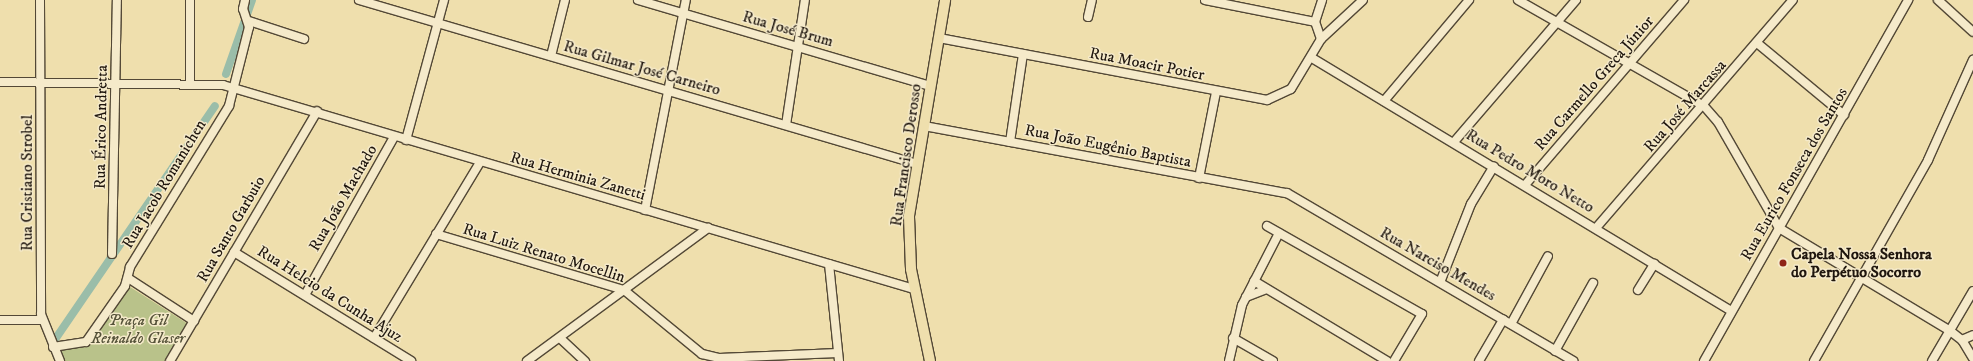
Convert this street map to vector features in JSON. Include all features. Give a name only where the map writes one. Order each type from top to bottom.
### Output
[{"type":"main road","name":"Rua Francisco Derosso","points":[[930,361],[914,289],[909,216],[945,0]]},
{"type":"street","name":"Rua Cristiano Strobel","points":[[40,0],[41,320],[60,361]]},
{"type":"street","name":"Rua Érico Andretta","points":[[112,254],[117,82],[117,0]]},
{"type":"street","points":[[190,0],[190,82]]},
{"type":"street","name":"Rua Jacob Romanichen","points":[[53,347],[86,342],[128,278],[130,267],[229,106],[234,88],[247,18],[245,0]]},
{"type":"street","name":"Rua Gilmar José Carneiro","points":[[359,0],[917,164]]},
{"type":"street","points":[[406,140],[444,0]]},
{"type":"street","points":[[551,56],[565,0]]},
{"type":"street","name":"Rua José Brum","points":[[638,0],[931,86]]},
{"type":"street","points":[[645,210],[686,0]]},
{"type":"street","points":[[786,126],[801,48],[805,0]]},
{"type":"street","points":[[1088,17],[1092,0]]},
{"type":"street","points":[[1205,0],[1316,22]]},
{"type":"street","points":[[1322,0],[1316,22],[1321,39],[1363,0]]},
{"type":"street","points":[[1384,101],[1469,0]]},
{"type":"street","points":[[1518,0],[1704,106],[1718,122],[1779,228],[1949,330],[1962,340],[1973,358]]},
{"type":"street","points":[[1454,142],[1576,0]]},
{"type":"street","name":"Rua Carmello Greca Júnior","points":[[1525,185],[1684,0]]},
{"type":"street","name":"Rua José Marcassa","points":[[1596,228],[1704,106],[1793,0]]},
{"type":"street","name":"Rua Eurico Fonseca dos Santos","points":[[1704,361],[1908,0]]},
{"type":"street","points":[[1938,0],[1973,32]]},
{"type":"street","points":[[247,18],[304,39]]},
{"type":"street","name":"Rua Moacir Potier","points":[[939,38],[1216,92],[1267,100],[1281,97],[1291,90],[1312,58],[1321,39]]},
{"type":"street","points":[[1757,43],[1844,115]]},
{"type":"street","points":[[1010,142],[1024,54]]},
{"type":"street","name":"Rua Pedro Moro Netto","points":[[1312,58],[1494,166],[1732,311]]},
{"type":"street","points":[[1814,361],[1928,160],[1973,60]]},
{"type":"street","name":"Rua Herminia Zanetti","points":[[0,82],[190,82],[234,88],[317,111],[406,140],[914,289]]},
{"type":"street","points":[[1200,178],[1216,92]]},
{"type":"street","name":"Rua Santo Garbuio","points":[[170,361],[317,111]]},
{"type":"street","name":"Rua João Eugênio Baptista","points":[[924,126],[1287,193]]},
{"type":"street","name":"Rua João Machado","points":[[304,295],[394,136]]},
{"type":"street","points":[[374,338],[480,162]]},
{"type":"street","points":[[1441,280],[1471,204],[1494,166]]},
{"type":"street","name":"Rua Narciso Mendes","points":[[1287,193],[1441,280],[1507,322],[1573,361]]},
{"type":"street","points":[[1267,226],[1422,314],[1394,361]]},
{"type":"street","points":[[527,361],[561,339],[708,228]]},
{"type":"street","points":[[1229,361],[1233,338],[1246,297],[1279,233]]},
{"type":"street","name":"Rua Luiz Renato Mocellin","points":[[436,234],[624,290],[702,354],[719,358],[839,357]]},
{"type":"street","name":"Rua Helcio da Cunha Ajuz","points":[[234,252],[411,361]]},
{"type":"street","points":[[1479,361],[1507,322],[1548,256]]},
{"type":"street","points":[[829,264],[839,357]]},
{"type":"street","points":[[1638,290],[1654,264]]},
{"type":"street","points":[[128,278],[194,321]]},
{"type":"street","points":[[1254,282],[1387,361]]},
{"type":"street","points":[[1555,351],[1593,283]]},
{"type":"street","points":[[1246,297],[1267,289]]},
{"type":"street","points":[[1932,361],[1973,291]]},
{"type":"street","points":[[0,320],[41,320]]},
{"type":"street","points":[[1962,340],[1973,335]]},
{"type":"street","points":[[1233,338],[1273,361]]},
{"type":"street","points":[[561,339],[585,361]]},
{"type":"green space","name":"Praça Gil Reinaldo Glaser","points":[[127,285],[188,324],[166,361],[64,361],[58,351],[88,346]]},
{"type":"waterway","points":[[226,74],[252,0]]},
{"type":"waterway","points":[[56,338],[215,106]]},
{"type":"place","name":"Capela Nossa Senhora do Perpétuo Socorro","points":[[1783,263]]}]
